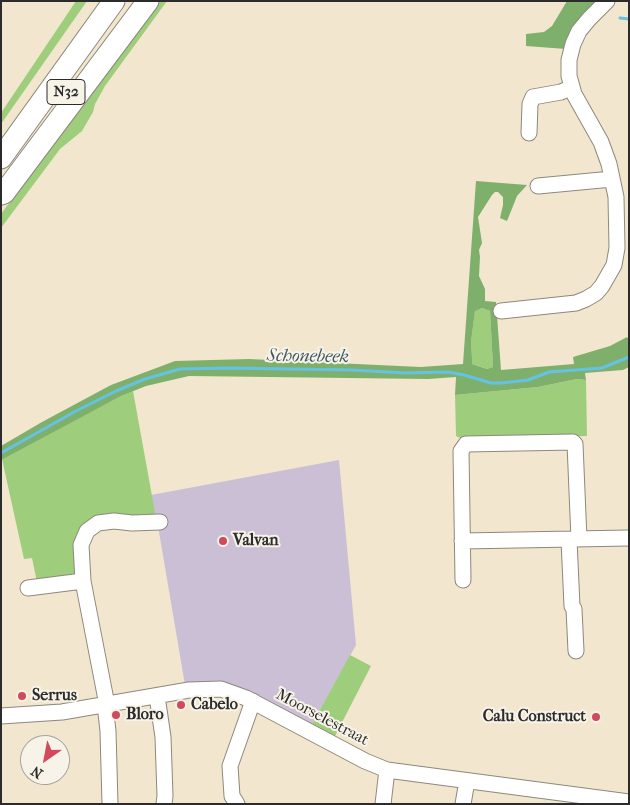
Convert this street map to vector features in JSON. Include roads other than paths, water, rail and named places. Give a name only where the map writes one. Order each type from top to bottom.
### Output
[{"type":"highway","points":[[79,50],[93,18],[104,1]]},
{"type":"highway","name":"N32","points":[[1,158],[114,1]]},
{"type":"highway","name":"N32","points":[[1,183],[132,1]]},
{"type":"highway","points":[[1,194],[4,193],[148,1]]},
{"type":"street","points":[[501,311],[576,303],[596,293],[614,265],[617,248],[616,197],[609,164],[601,142],[574,94],[569,60],[573,44],[588,19],[607,1]]},
{"type":"street","points":[[529,133],[532,97],[561,92],[572,87]]},
{"type":"street","points":[[538,186],[612,179]]},
{"type":"street","points":[[463,580],[461,451],[464,446],[470,443],[573,442],[575,444],[573,653]]},
{"type":"street","points":[[110,804],[106,705],[83,581],[81,544],[87,531],[98,523],[114,521],[132,523],[160,522]]},
{"type":"street","points":[[462,541],[629,538]]},
{"type":"street","points":[[28,588],[83,581]]},
{"type":"street","name":"Moorselestraat","points":[[1,716],[62,712],[197,689],[221,689],[254,701],[365,761],[387,770],[623,802]]},
{"type":"street","points":[[157,696],[163,737],[164,804]]},
{"type":"street","points":[[237,804],[232,796],[230,766],[254,701]]},
{"type":"street","points":[[383,804],[387,770]]},
{"type":"street","points":[[463,804],[467,781]]},
{"type":"waterway","points":[[620,18],[629,19]]},
{"type":"waterway","name":"Schonebeek","points":[[1,453],[116,391],[145,379],[180,369],[228,368],[352,370],[405,373],[448,372],[491,383],[502,383],[528,380],[549,372],[602,368],[629,357]]},
{"type":"place","name":"Valvan","points":[[223,541]]},
{"type":"place","name":"Serrus","points":[[22,696]]},
{"type":"place","name":"Cabelo","points":[[181,705]]},
{"type":"place","name":"Bloro","points":[[116,715]]},
{"type":"place","name":"Calu Construct","points":[[596,717]]}]
